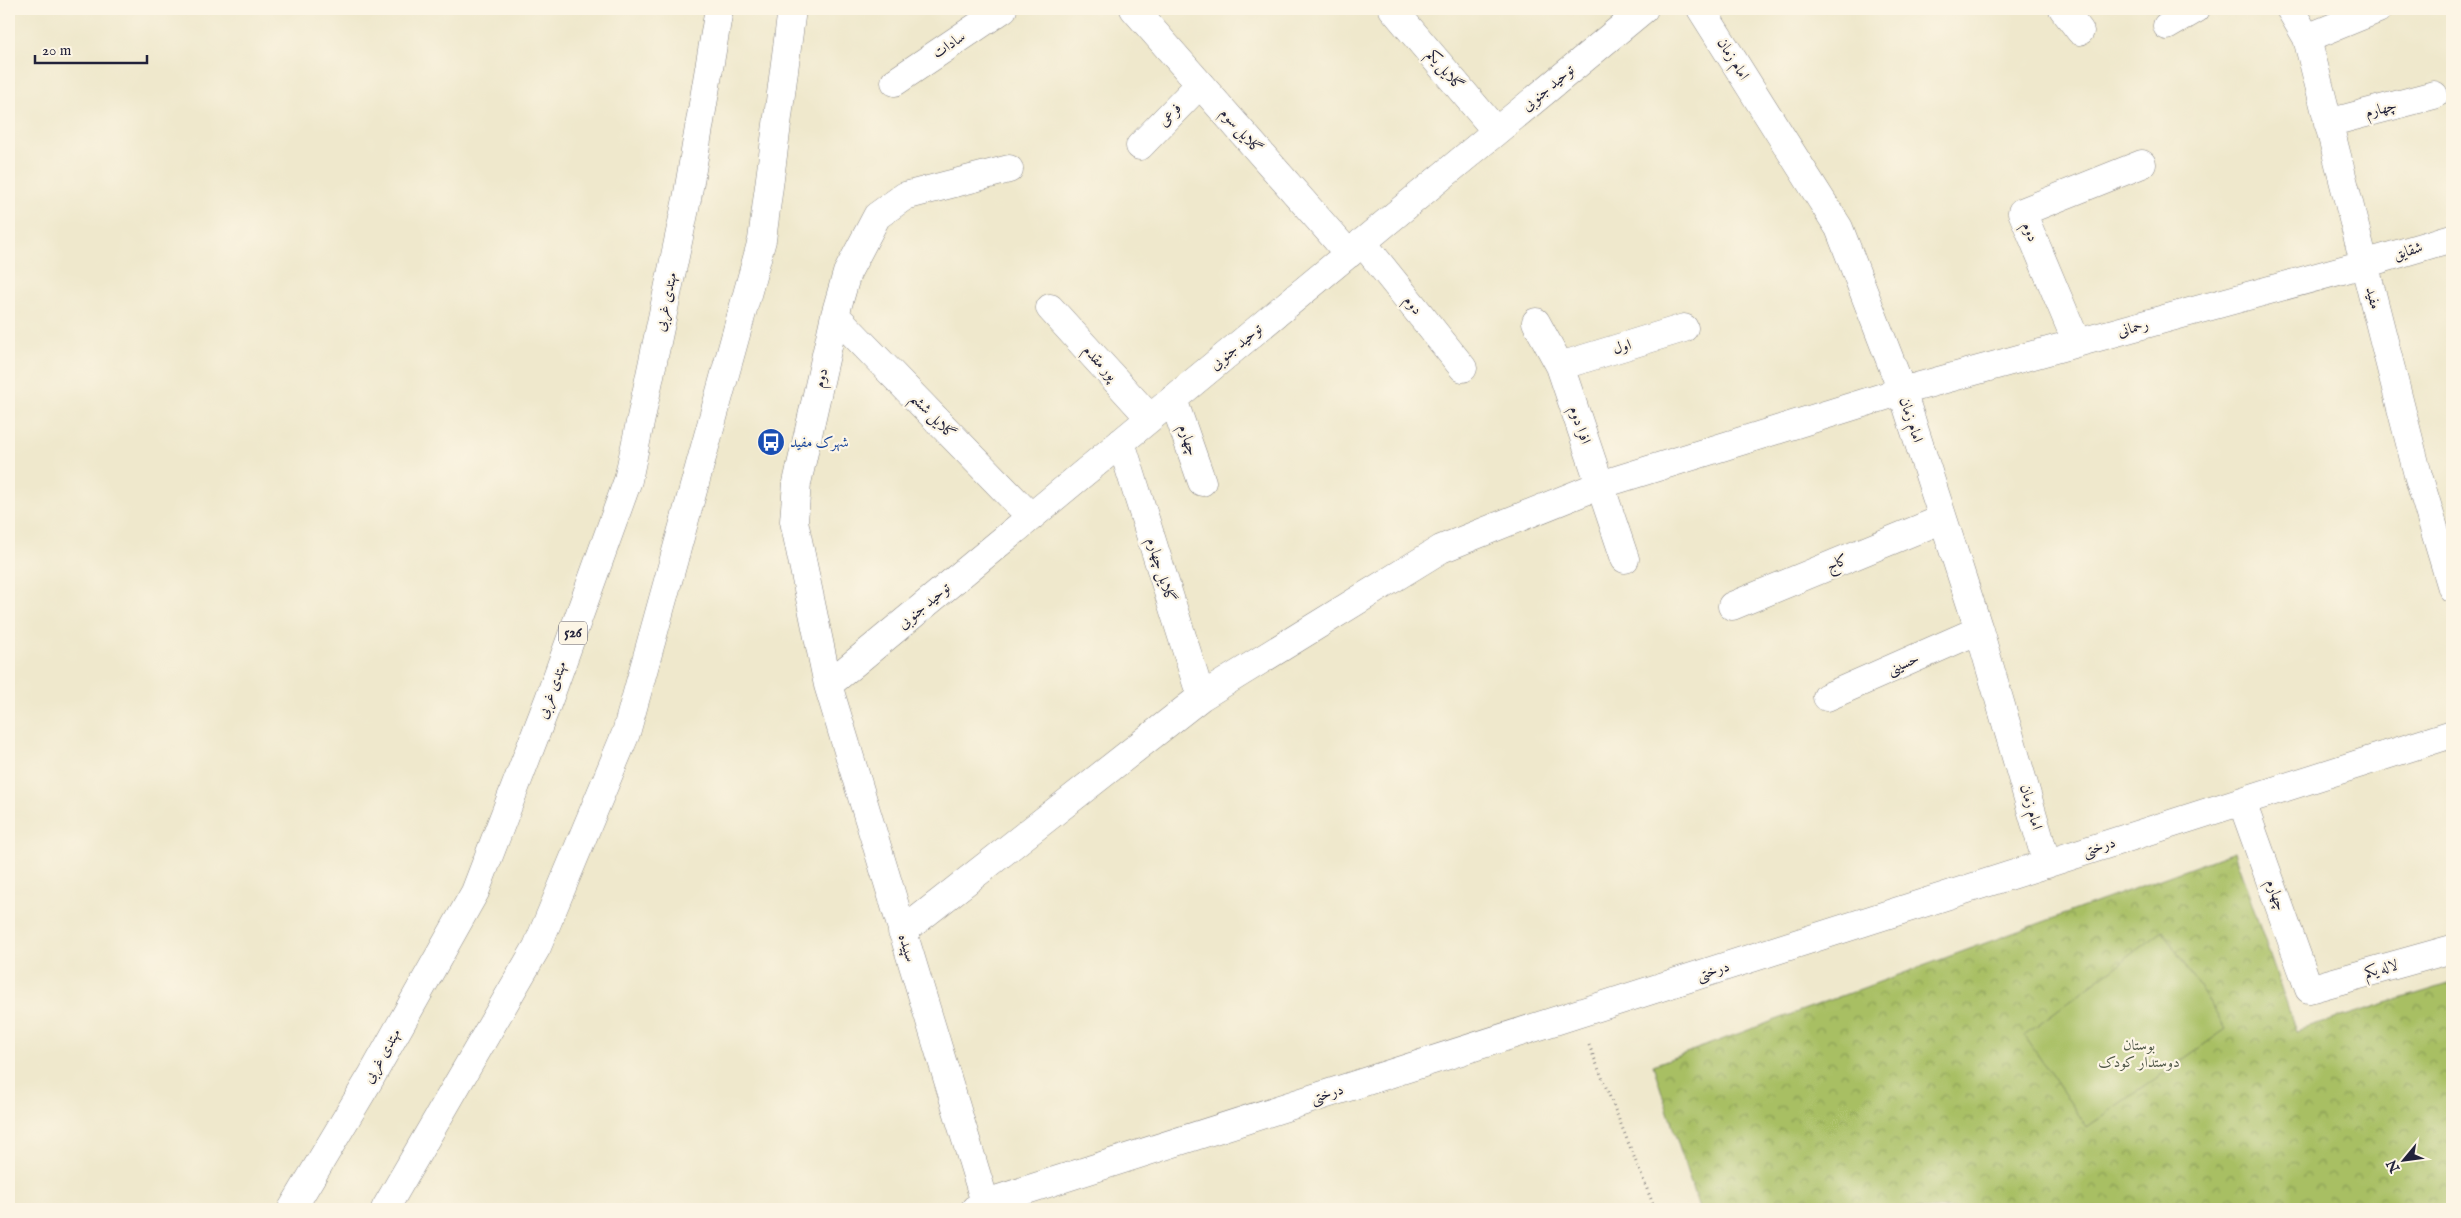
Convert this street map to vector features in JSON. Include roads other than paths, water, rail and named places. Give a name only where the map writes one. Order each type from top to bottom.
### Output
[{"type":"street","name":"مهتدی غربی","points":[[292,1209],[370,1077],[475,892],[549,700],[615,517],[628,480],[687,199],[719,9]]},
{"type":"street","points":[[385,1209],[538,947],[626,733],[762,240],[792,9]]},
{"type":"street","name":"سادات","points":[[895,82],[1003,9]]},
{"type":"street","name":"گلایل سوم","points":[[1134,9],[1200,84],[1356,248]]},
{"type":"street","name":"گلایل یکم","points":[[1393,9],[1496,131]]},
{"type":"street","name":"توحید جنوبی","points":[[828,685],[1644,9]]},
{"type":"street","name":"امام زمان","points":[[1702,9],[1839,228],[1902,391],[1979,630],[2047,864]]},
{"type":"street","points":[[2063,9],[2080,31]]},
{"type":"street","points":[[2167,26],[2196,9]]},
{"type":"street","name":"مفید","points":[[2290,9],[2307,38],[2418,475],[2452,588]]},
{"type":"street","points":[[2307,38],[2378,9]]},
{"type":"street","name":"فرعی","points":[[1140,146],[1200,84]]},
{"type":"street","name":"چهارم","points":[[2328,123],[2434,95]]},
{"type":"street","name":"دوم","points":[[2077,343],[2022,212],[2142,164]]},
{"type":"street","name":"دوم","points":[[828,685],[794,521],[797,483],[835,315],[847,273],[877,216],[905,196],[1009,169]]},
{"type":"street","name":"شقایق","points":[[2364,264],[2452,238]]},
{"type":"street","name":"دوم","points":[[1356,248],[1463,368]]},
{"type":"street","name":"رحمانی","points":[[902,932],[1201,698],[1441,549],[1600,485],[1902,391],[2364,264]]},
{"type":"street","name":"پور مقدم","points":[[1050,308],[1150,418]]},
{"type":"street","name":"گلایل ششم","points":[[835,315],[1031,517]]},
{"type":"street","name":"افرا دوم","points":[[1536,322],[1560,366],[1625,559]]},
{"type":"street","name":"اول","points":[[1560,366],[1684,328]]},
{"type":"street","name":"چهارم","points":[[1173,399],[1202,482]]},
{"type":"street","name":"گلایل چهارم","points":[[1121,442],[1201,698]]},
{"type":"street","name":"کاج","points":[[1732,606],[1943,519]]},
{"type":"street","name":"حسینی","points":[[1827,697],[1979,630]]},
{"type":"street","name":"سپیده","points":[[828,685],[983,1207]]},
{"type":"street","name":"درختی","points":[[983,1207],[1577,1014],[2452,734]]},
{"type":"street","name":"چهارم","points":[[2242,802],[2309,989]]},
{"type":"street","name":"لاله یکم","points":[[2309,989],[2452,949]]},
{"type":"place","name":"شهرک مفید","points":[[771,442]]},
{"type":"park label","name":"بوستان دوستدار کودک","points":[[2139,1054]]}]
